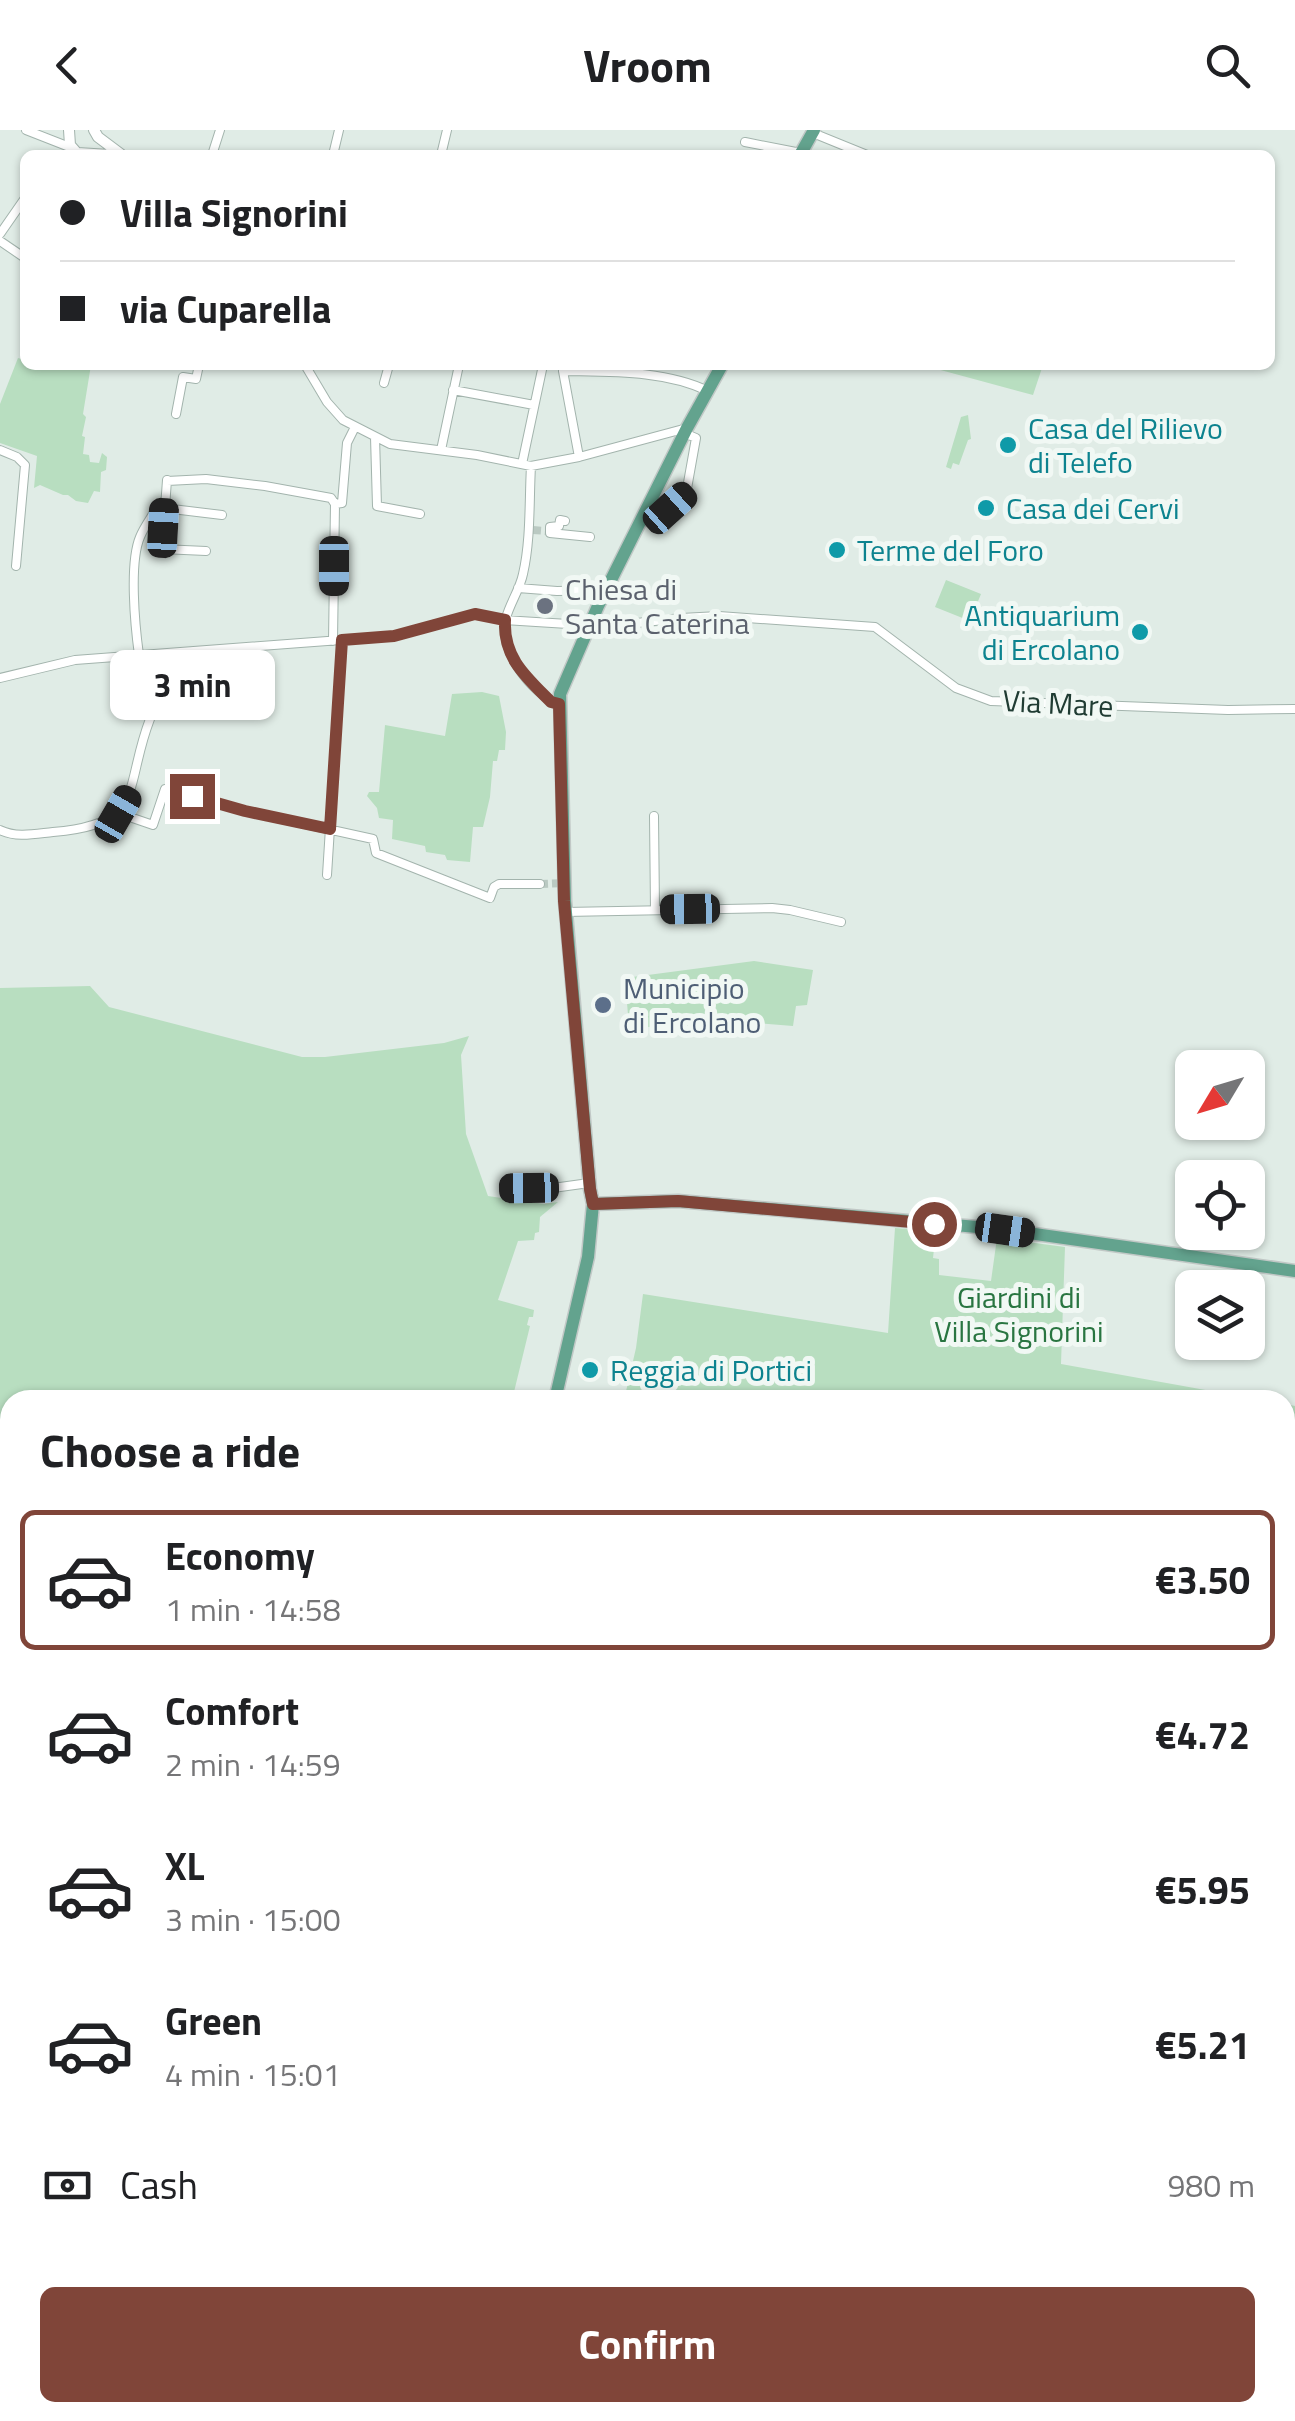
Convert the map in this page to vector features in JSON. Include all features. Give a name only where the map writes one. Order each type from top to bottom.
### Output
[{"type":"main road","points":[[557,1390],[588,1257],[593,1204],[566,912],[560,694],[606,590],[719,370]]},
{"type":"main road","points":[[593,1204],[678,1201],[1000,1229],[1295,1271]]},
{"type":"street","points":[[26,130],[48,138],[98,146],[96,134]]},
{"type":"street","points":[[813,131],[856,150]]},
{"type":"street","points":[[96,134],[116,150]]},
{"type":"street","points":[[745,142],[782,150]]},
{"type":"street","points":[[20,206],[0,238],[20,254]]},
{"type":"street","points":[[176,414],[182,378],[196,378],[198,370]]},
{"type":"street","points":[[309,370],[327,402],[343,420],[390,444],[526,465],[579,457],[686,431],[696,438],[686,494],[670,508],[650,502]]},
{"type":"street","points":[[384,382],[387,370]]},
{"type":"street","points":[[442,450],[458,370]]},
{"type":"street","points":[[542,370],[526,465],[531,530],[523,578],[505,620],[505,640],[513,662],[551,702],[559,704]]},
{"type":"street","points":[[579,457],[563,372],[674,378],[708,391]]},
{"type":"street","points":[[454,390],[534,405]]},
{"type":"street","points":[[334,504],[342,503],[346,443],[355,427]]},
{"type":"street","points":[[375,437],[378,506],[420,514]]},
{"type":"street","points":[[0,450],[25,465],[16,566]]},
{"type":"street","points":[[206,551],[162,549],[168,478],[206,478],[265,486],[331,498],[334,504],[338,640],[327,874]]},
{"type":"street","points":[[139,656],[135,559],[139,538],[156,509],[222,515]]},
{"type":"street","points":[[565,521],[550,527],[550,534],[590,536]]},
{"type":"street","points":[[518,588],[606,590]]},
{"type":"street","points":[[0,678],[75,660],[394,636],[475,614],[568,624]]},
{"type":"street","name":"Via Mare","points":[[604,622],[628,624],[719,616],[875,626],[956,688],[991,701],[1295,709]]},
{"type":"street","points":[[0,830],[12,836],[84,828],[118,814],[128,794],[150,718],[188,652]]},
{"type":"street","points":[[118,814],[153,825],[165,789],[373,839],[376,853],[490,898],[499,884],[540,884]]},
{"type":"street","points":[[654,816],[656,910]]},
{"type":"street","points":[[566,912],[790,910],[841,922]]},
{"type":"street","points":[[506,1189],[590,1183]]},
{"type":"green space","points":[[18,358],[20,370],[90,370],[83,414],[83,454],[89,455],[90,462],[99,463],[102,453],[107,457],[100,492],[94,491],[88,503],[40,485],[34,488],[37,456],[0,443],[0,404]]},
{"type":"green space","points":[[940,370],[1041,370],[1033,395]]},
{"type":"green space","points":[[968,415],[971,439],[959,465],[953,463],[951,469],[946,467],[961,417]]},
{"type":"green space","points":[[946,580],[981,594],[970,621],[935,607]]},
{"type":"green space","points":[[482,692],[499,696],[505,750],[499,750],[497,761],[493,761],[490,797],[483,827],[473,827],[470,862],[447,860],[445,855],[426,852],[425,846],[392,839],[393,820],[379,818],[377,808],[367,796],[369,792],[379,792],[385,725],[445,736],[452,694]]},
{"type":"green space","points":[[754,961],[813,970],[807,1005],[796,1006],[793,1026],[716,1020],[715,1027],[629,1027],[625,978]]},
{"type":"green space","points":[[90,986],[109,1007],[302,1057],[444,1043],[469,1036],[461,1055],[466,1134],[488,1196],[544,1204],[558,1202],[540,1217],[534,1240],[518,1241],[498,1300],[534,1310],[527,1325],[530,1326],[514,1390],[0,1390],[0,988]]},
{"type":"green space","name":"Giardini di Villa Signorini","points":[[895,1228],[936,1231],[933,1258],[939,1259],[939,1275],[991,1281],[997,1238],[1065,1247],[1061,1364],[1205,1390],[626,1390],[643,1294],[888,1333]]},
{"type":"tunnel","points":[[533,530],[546,531]]},
{"type":"tunnel","points":[[568,624],[604,622]]},
{"type":"tunnel","points":[[540,884],[564,883]]},
{"type":"place","name":"Casa del Rilievo di Telefo","points":[[1008,445]]},
{"type":"place","name":"Casa dei Cervi","points":[[986,508]]},
{"type":"place","name":"Terme del Foro","points":[[837,550]]},
{"type":"place","name":"Chiesa di Santa Caterina","points":[[545,606]]},
{"type":"place","name":"Antiquarium di Ercolano","points":[[1140,632]]},
{"type":"place","name":"Municipio di Ercolano","points":[[603,1005]]},
{"type":"place","name":"Reggia di Portici","points":[[590,1370]]},
{"type":"route","points":[[192,796],[330,829],[342,640],[394,636],[475,614],[505,620],[505,640],[513,662],[551,702],[559,704],[564,901],[593,1204],[678,1201],[934,1224]]}]
